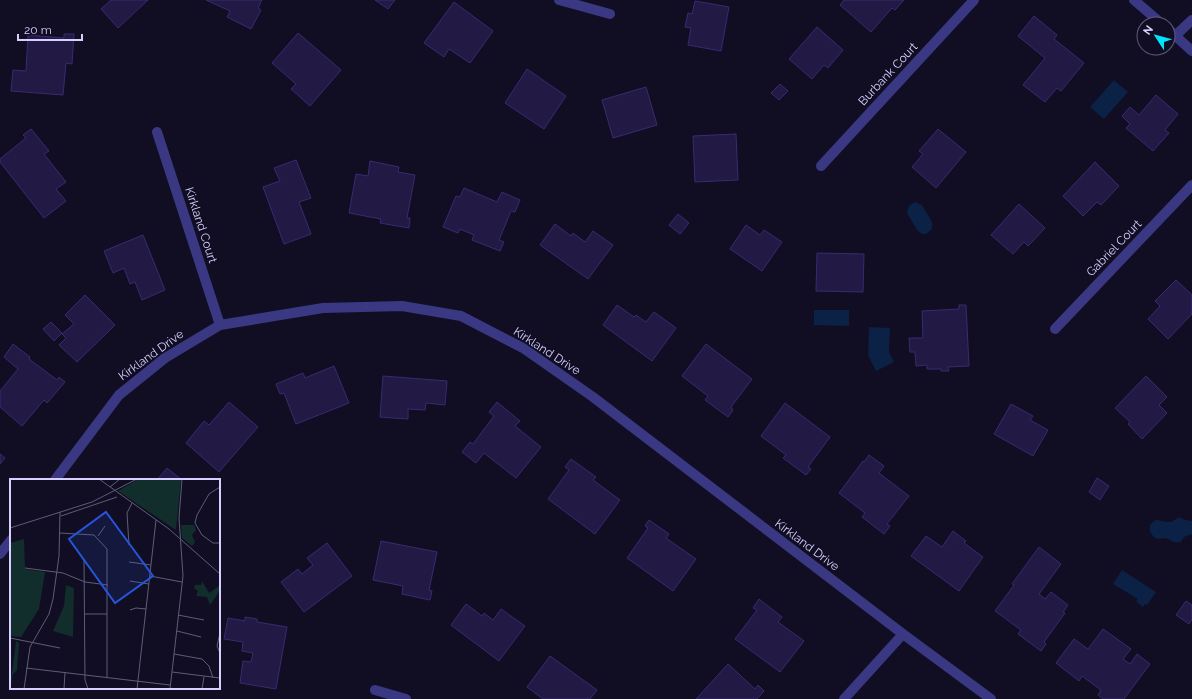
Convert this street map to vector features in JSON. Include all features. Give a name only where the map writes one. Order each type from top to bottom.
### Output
[{"type":"street","points":[[558,0],[610,14]]},
{"type":"street","name":"Burbank Court","points":[[821,166],[974,0]]},
{"type":"street","points":[[1134,0],[1153,16]]},
{"type":"street","points":[[1176,30],[1192,20]]},
{"type":"street","points":[[1176,36],[1192,51]]},
{"type":"street","name":"Kirkland Court","points":[[156,132],[220,325]]},
{"type":"street","name":"Gabriel Court","points":[[1055,329],[1192,185]]},
{"type":"street","name":"Kirkland Drive","points":[[56,479],[119,395],[164,358],[220,325],[323,308],[402,306],[461,316],[523,348],[593,397],[903,634],[991,699]]},
{"type":"street","points":[[0,554],[10,541]]},
{"type":"street","points":[[844,699],[903,634]]},
{"type":"street","points":[[375,690],[406,699]]},
{"type":"water","points":[[1114,80],[1128,92],[1104,119],[1090,107]]},
{"type":"water","points":[[915,202],[922,205],[932,222],[932,229],[926,234],[922,234],[918,231],[908,215],[907,212],[909,206]]},
{"type":"water","points":[[814,310],[849,310],[849,326],[814,325]]},
{"type":"water","points":[[869,327],[890,328],[889,352],[894,362],[876,371],[868,355]]},
{"type":"water","points":[[1179,517],[1192,521],[1192,534],[1184,537],[1181,542],[1164,538],[1157,539],[1151,533],[1150,525],[1155,520],[1169,522]]},
{"type":"water","points":[[1122,570],[1156,592],[1147,605],[1145,604],[1143,607],[1136,602],[1138,599],[1113,584]]},
{"type":"building","points":[[111,0],[148,0],[118,28],[101,9]]},
{"type":"building","points":[[206,0],[262,0],[258,8],[261,10],[251,29],[227,17],[230,11]]},
{"type":"building","points":[[375,0],[395,0],[388,9]]},
{"type":"building","points":[[844,0],[904,0],[895,10],[892,8],[871,32],[840,5]]},
{"type":"building","points":[[695,1],[729,7],[721,51],[688,45],[691,28],[685,27],[688,13],[692,14]]},
{"type":"building","points":[[454,2],[493,31],[470,63],[449,49],[444,57],[424,43]]},
{"type":"building","points":[[1034,16],[1057,35],[1054,39],[1084,63],[1061,91],[1057,88],[1045,102],[1023,85],[1045,58],[1018,36]]},
{"type":"building","points":[[817,27],[843,50],[828,68],[824,65],[812,79],[789,59]]},
{"type":"building","points":[[298,33],[341,70],[310,106],[291,89],[296,84],[272,63]]},
{"type":"building","points":[[64,34],[74,34],[72,64],[66,63],[63,95],[11,91],[13,70],[26,71],[28,35],[64,38]]},
{"type":"building","points":[[527,69],[566,96],[544,129],[505,103]]},
{"type":"building","points":[[780,84],[788,91],[779,100],[771,93]]},
{"type":"building","points":[[646,87],[657,125],[613,138],[602,100]]},
{"type":"building","points":[[1156,95],[1178,114],[1165,130],[1169,133],[1153,151],[1126,128],[1130,124],[1122,116],[1130,107],[1139,115]]},
{"type":"building","points":[[31,129],[49,151],[44,154],[66,182],[56,189],[66,201],[44,218],[0,162],[0,159],[26,138],[23,135]]},
{"type":"building","points":[[938,129],[966,152],[936,188],[912,167],[923,154],[919,151]]},
{"type":"building","points":[[736,134],[738,180],[695,182],[693,136]]},
{"type":"building","points":[[296,160],[311,198],[299,202],[311,234],[284,244],[263,187],[280,181],[274,168]]},
{"type":"building","points":[[370,161],[399,167],[398,172],[415,175],[407,218],[410,218],[409,228],[380,223],[381,219],[349,213],[356,174],[368,176]]},
{"type":"building","points":[[1095,162],[1119,186],[1101,205],[1097,202],[1083,216],[1063,196]]},
{"type":"building","points":[[464,188],[497,202],[502,192],[520,200],[515,212],[511,211],[499,240],[504,242],[500,251],[472,240],[474,235],[460,229],[458,233],[443,227],[456,196],[460,197]]},
{"type":"building","points":[[1019,204],[1045,228],[1028,246],[1024,242],[1013,254],[991,235]]},
{"type":"building","points":[[678,214],[689,223],[680,234],[669,225]]},
{"type":"building","points":[[555,224],[571,236],[573,233],[585,242],[593,231],[613,245],[588,279],[540,245]]},
{"type":"building","points":[[746,225],[760,235],[764,230],[782,242],[762,271],[730,249]]},
{"type":"building","points":[[143,235],[165,290],[142,300],[135,282],[130,284],[124,268],[113,273],[104,251]]},
{"type":"building","points":[[817,253],[864,254],[863,292],[816,291]]},
{"type":"building","points":[[1176,280],[1192,295],[1192,314],[1168,339],[1148,319],[1160,306],[1155,301]]},
{"type":"building","points":[[85,295],[115,325],[77,362],[59,345],[66,338],[62,334],[74,324],[65,315]]},
{"type":"building","points":[[617,305],[634,317],[636,315],[646,322],[654,312],[676,328],[652,361],[603,325]]},
{"type":"building","points":[[959,305],[966,305],[969,366],[948,367],[949,371],[941,371],[941,369],[927,369],[927,365],[916,366],[915,352],[910,352],[909,338],[923,338],[922,311],[959,309]]},
{"type":"building","points":[[51,322],[62,333],[54,341],[43,329]]},
{"type":"building","points":[[13,344],[30,357],[29,359],[57,380],[59,377],[65,382],[47,403],[44,400],[22,426],[0,407],[0,391],[18,369],[4,357]]},
{"type":"building","points":[[706,344],[752,379],[731,407],[733,410],[728,417],[705,400],[708,396],[682,376]]},
{"type":"building","points":[[334,366],[349,403],[296,424],[284,393],[280,394],[276,384],[303,373],[305,378]]},
{"type":"building","points":[[383,376],[447,381],[445,405],[426,403],[425,410],[408,409],[408,419],[380,417]]},
{"type":"building","points":[[1146,376],[1167,397],[1159,405],[1167,413],[1142,439],[1128,424],[1130,422],[1115,408]]},
{"type":"building","points":[[229,402],[258,427],[219,472],[186,443],[204,421],[209,425]]},
{"type":"building","points":[[497,402],[520,421],[515,426],[541,447],[516,478],[484,453],[476,463],[462,452],[470,442],[473,444],[494,416],[489,412]]},
{"type":"building","points":[[785,403],[830,437],[808,467],[811,469],[806,475],[783,458],[786,455],[761,436]]},
{"type":"building","points":[[1011,404],[1033,416],[1030,420],[1048,430],[1033,456],[994,434]]},
{"type":"building","points":[[0,454],[5,458],[0,464]]},
{"type":"building","points":[[869,455],[884,466],[879,473],[909,496],[887,524],[890,526],[884,534],[862,517],[865,513],[839,493]]},
{"type":"building","points":[[571,459],[596,477],[593,480],[620,500],[595,534],[548,499],[569,470],[565,467]]},
{"type":"building","points":[[167,468],[181,479],[158,479]]},
{"type":"building","points":[[1097,478],[1109,486],[1100,500],[1089,492]]},
{"type":"building","points":[[649,520],[669,534],[666,538],[696,559],[673,591],[627,558],[648,528],[645,526]]},
{"type":"building","points":[[953,531],[966,541],[964,543],[983,557],[959,591],[911,556],[926,536],[942,547]]},
{"type":"building","points":[[381,541],[437,552],[429,590],[432,591],[430,600],[402,594],[403,586],[373,580]]},
{"type":"building","points":[[327,543],[352,576],[304,612],[281,582],[298,569],[302,574],[313,565],[307,558]]},
{"type":"building","points":[[1039,547],[1061,564],[1039,594],[1045,599],[1051,592],[1068,605],[1063,612],[1065,613],[1044,642],[1046,644],[1041,651],[1018,634],[1021,630],[995,611],[1014,585],[1012,584]]},
{"type":"building","points":[[759,599],[782,617],[778,622],[804,641],[780,672],[735,639],[757,610],[753,608]]},
{"type":"building","points":[[1186,601],[1192,605],[1192,619],[1189,624],[1176,615]]},
{"type":"building","points":[[466,604],[482,616],[484,613],[493,620],[501,609],[525,626],[499,661],[451,625]]},
{"type":"building","points":[[245,617],[257,619],[257,622],[287,627],[276,689],[240,683],[243,661],[251,662],[253,653],[242,651],[243,642],[224,639],[228,618],[245,621]]},
{"type":"building","points":[[1103,629],[1131,649],[1123,659],[1130,664],[1137,654],[1150,664],[1124,699],[1103,699],[1098,695],[1101,690],[1082,676],[1079,681],[1056,663],[1074,639],[1088,649]]},
{"type":"building","points":[[550,656],[597,690],[590,699],[543,699],[527,687]]},
{"type":"building","points":[[728,664],[755,689],[758,685],[764,691],[757,699],[696,699]]}]
